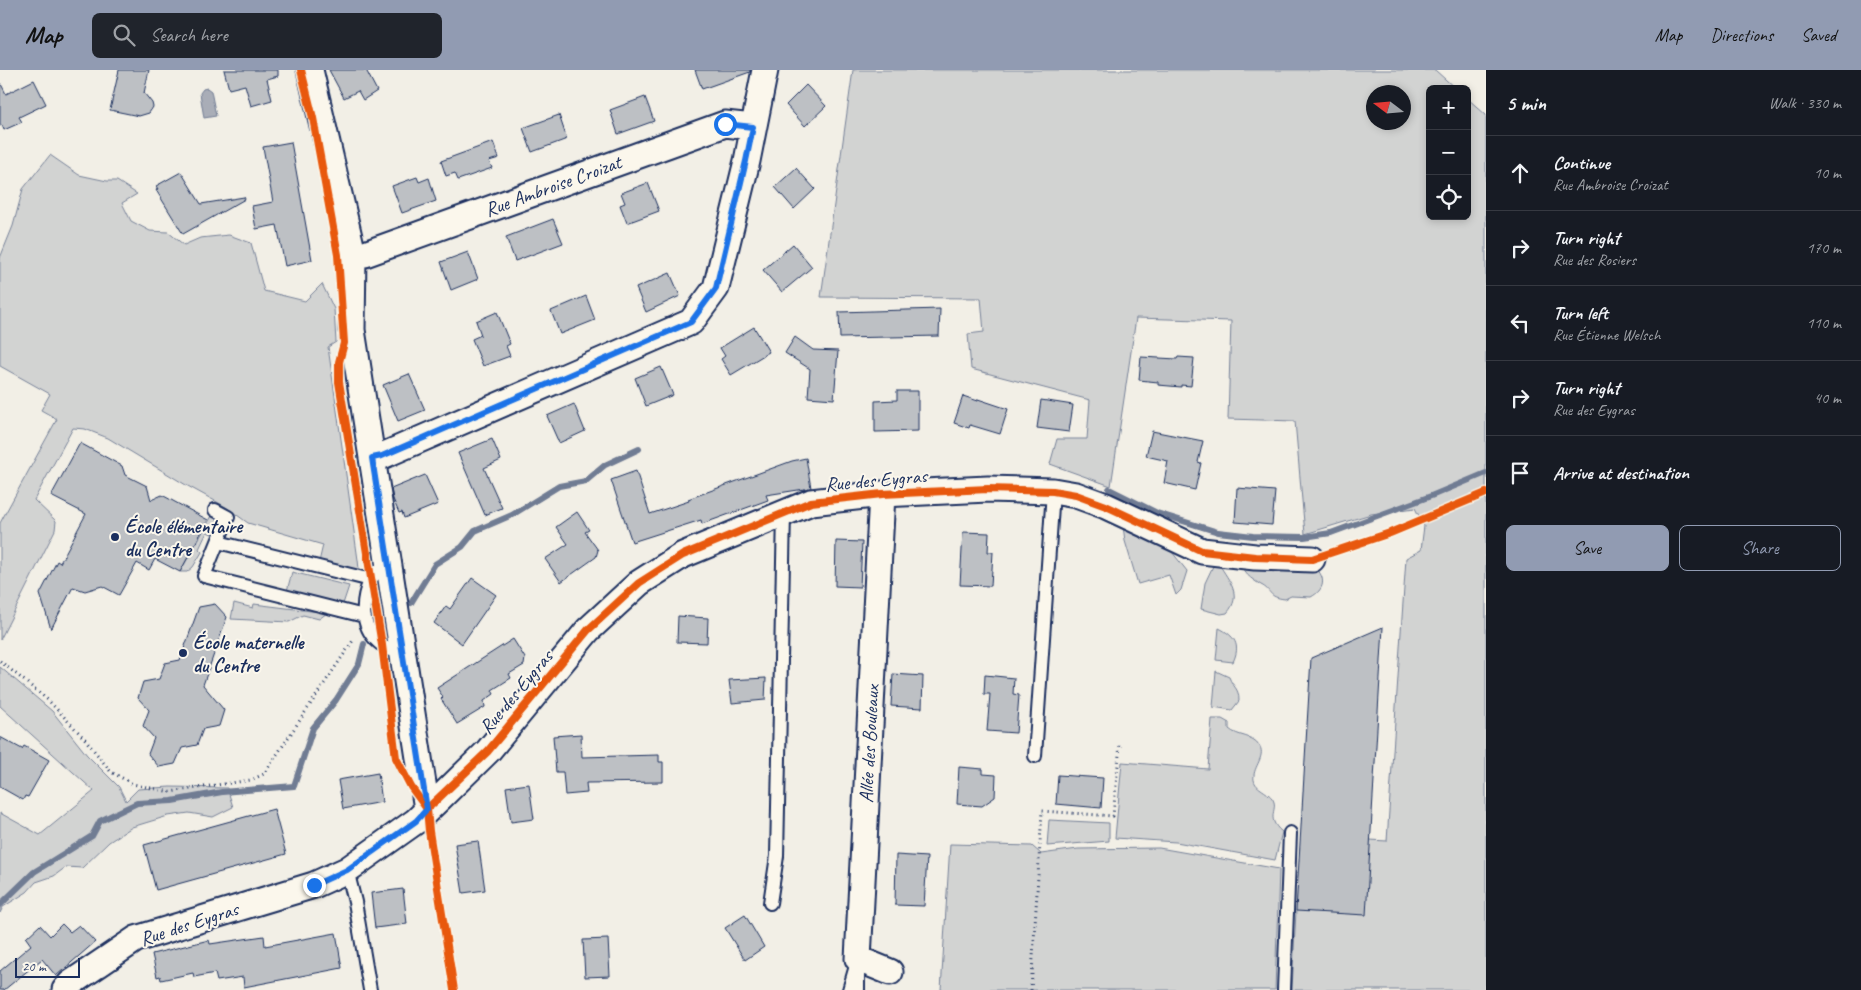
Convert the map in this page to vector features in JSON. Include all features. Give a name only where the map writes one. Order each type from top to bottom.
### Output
[{"type":"street","points":[[310,70],[353,254],[352,330],[427,809]]},
{"type":"street","points":[[372,458],[382,456],[691,322],[716,288],[765,70]]},
{"type":"street","name":"Rue Ambroise Croizat","points":[[353,254],[365,254],[725,124],[753,127]]},
{"type":"street","name":"Rue des Eygras","points":[[64,990],[71,983],[136,939],[314,885],[347,870],[416,821],[488,751],[588,630],[639,583],[683,555],[812,502],[882,494],[988,489],[1053,492],[1076,495],[1106,506],[1202,551],[1255,557],[1312,558]]},
{"type":"street","name":"Allée des Bouleaux","points":[[858,959],[882,494]]},
{"type":"street","points":[[858,959],[890,972]]},
{"type":"lane","points":[[1035,756],[1053,492]]},
{"type":"lane","points":[[215,510],[228,518],[204,576],[364,616]]},
{"type":"lane","points":[[770,903],[778,856],[784,513]]},
{"type":"lane","points":[[218,542],[371,580]]},
{"type":"lane","points":[[389,561],[371,580],[365,597],[364,616],[369,630],[382,644],[403,655]]},
{"type":"lane","points":[[1284,990],[1290,834]]},
{"type":"lane","points":[[347,870],[355,902],[370,990]]},
{"type":"lane","points":[[849,990],[858,959]]},
{"type":"lane","points":[[858,959],[858,990]]},
{"type":"path","points":[[0,661],[48,700],[111,772],[133,784],[170,792],[251,780],[264,774],[356,637],[364,616]]},
{"type":"path","points":[[1031,990],[1042,811],[1113,816],[1120,744]]},
{"type":"shaded area","points":[[853,70],[1435,70],[1452,85],[1426,85],[1426,220],[1471,220],[1471,102],[1486,115],[1486,990],[1292,990],[1296,911],[1370,840],[1387,841],[1406,558],[1421,550],[1424,526],[1415,508],[1371,514],[1305,534],[1295,421],[1228,419],[1231,321],[1136,318],[1111,486],[1050,464],[1057,439],[1087,439],[1090,400],[971,369],[968,334],[984,332],[981,298],[821,297]]},
{"type":"shaded area","points":[[207,88],[211,91],[216,116],[204,118],[200,93],[203,89]]},
{"type":"shaded area","points":[[50,155],[79,175],[107,181],[117,181],[137,194],[122,203],[131,221],[150,231],[168,232],[184,245],[200,238],[229,235],[251,243],[264,291],[305,301],[322,284],[334,309],[336,342],[328,347],[358,560],[359,569],[355,573],[319,562],[323,545],[248,523],[226,507],[108,438],[85,429],[73,428],[34,500],[56,521],[55,530],[0,640],[0,523],[57,419],[41,410],[50,394],[0,366],[0,258],[13,226],[23,189]]},
{"type":"shaded area","points":[[213,514],[219,524],[212,534],[207,532],[199,549],[202,552],[193,567],[187,572],[180,572]]},
{"type":"shaded area","points":[[1123,526],[1138,536],[1172,552],[1187,571],[1181,590],[1176,595],[1169,575],[1138,584],[1125,541]]},
{"type":"shaded area","points":[[1239,561],[1315,567],[1321,576],[1321,588],[1311,597],[1291,596],[1285,599],[1275,597],[1248,575]]},
{"type":"shaded area","points":[[1214,564],[1219,564],[1233,588],[1234,600],[1227,613],[1221,614],[1201,609],[1205,583]]},
{"type":"shaded area","points":[[292,572],[349,586],[343,604],[287,591]]},
{"type":"shaded area","points":[[234,603],[253,608],[254,604],[327,613],[319,619],[303,615],[289,622],[231,619]]},
{"type":"shaded area","points":[[1219,628],[1229,634],[1235,642],[1236,651],[1233,662],[1216,660]]},
{"type":"shaded area","points":[[0,667],[52,711],[87,755],[119,787],[126,801],[138,789],[170,787],[227,788],[233,807],[213,817],[189,813],[168,816],[132,827],[109,842],[82,868],[66,867],[54,876],[36,882],[27,892],[3,907],[0,913],[0,813],[40,835],[94,791],[0,706]]},
{"type":"shaded area","points":[[1216,671],[1229,677],[1237,690],[1239,701],[1232,710],[1213,707]]},
{"type":"shaded area","points":[[1212,719],[1222,719],[1229,723],[1229,729],[1253,739],[1261,749],[1261,756],[1254,779],[1257,786],[1272,798],[1274,802],[1274,822],[1282,832],[1275,860],[1176,842],[1115,838],[1122,762],[1208,769]]},
{"type":"shaded area","points":[[1049,820],[1109,823],[1109,841],[1047,846]]},
{"type":"shaded area","points":[[950,844],[1032,846],[1041,854],[1078,849],[1159,848],[1279,869],[1275,990],[941,990]]},
{"type":"building","points":[[119,70],[149,70],[144,93],[153,107],[149,113],[139,116],[110,110]]},
{"type":"building","points":[[224,70],[278,70],[278,76],[267,79],[272,100],[251,106],[245,85],[229,89]]},
{"type":"building","points":[[329,70],[366,70],[377,91],[363,100],[358,91],[344,98]]},
{"type":"building","points":[[695,70],[750,70],[750,72],[702,89]]},
{"type":"building","points":[[34,80],[46,104],[19,117],[22,122],[4,130],[2,125],[0,126],[0,82],[6,94]]},
{"type":"building","points":[[806,85],[826,106],[805,126],[786,105]]},
{"type":"building","points":[[645,97],[654,121],[618,134],[610,110]]},
{"type":"building","points":[[559,115],[567,139],[532,152],[523,128]]},
{"type":"building","points":[[291,142],[312,260],[285,266],[277,225],[256,229],[252,206],[273,202],[263,147]]},
{"type":"building","points":[[493,142],[499,158],[489,161],[492,168],[458,180],[455,173],[446,176],[441,161]]},
{"type":"building","points":[[796,168],[815,189],[794,209],[775,187]]},
{"type":"building","points":[[181,172],[201,204],[244,197],[245,199],[183,234],[156,190],[158,189],[156,186]]},
{"type":"building","points":[[417,177],[419,182],[429,178],[436,201],[402,213],[392,186]]},
{"type":"building","points":[[648,183],[659,211],[627,223],[620,205],[625,203],[621,193]]},
{"type":"building","points":[[553,219],[563,243],[515,261],[506,237]]},
{"type":"building","points":[[793,244],[812,267],[782,292],[763,270]]},
{"type":"building","points":[[468,252],[478,279],[451,290],[441,262]]},
{"type":"building","points":[[670,273],[680,296],[646,312],[636,288]]},
{"type":"building","points":[[586,296],[595,320],[560,334],[551,311]]},
{"type":"building","points":[[940,309],[939,336],[840,338],[839,312]]},
{"type":"building","points":[[497,312],[510,344],[506,346],[510,356],[483,366],[472,339],[481,335],[476,321]]},
{"type":"building","points":[[754,327],[769,352],[731,375],[721,359],[725,356],[720,348]]},
{"type":"building","points":[[795,337],[813,350],[838,351],[834,399],[808,397],[810,369],[785,353]]},
{"type":"building","points":[[1141,357],[1194,358],[1191,386],[1158,385],[1158,382],[1139,380]]},
{"type":"building","points":[[661,367],[673,395],[646,406],[635,378]]},
{"type":"building","points":[[409,374],[425,410],[398,421],[383,385]]},
{"type":"building","points":[[897,391],[918,391],[918,431],[875,432],[875,401],[897,400]]},
{"type":"building","points":[[963,396],[1008,409],[1000,434],[970,425],[969,428],[954,423]]},
{"type":"building","points":[[1041,400],[1073,405],[1069,432],[1037,428]]},
{"type":"building","points":[[574,404],[585,431],[559,443],[547,416]]},
{"type":"building","points":[[1152,431],[1203,441],[1198,462],[1201,463],[1195,490],[1164,483],[1168,461],[1146,456]]},
{"type":"building","points":[[492,439],[501,460],[484,468],[502,508],[485,515],[458,453]]},
{"type":"building","points":[[80,443],[122,466],[125,475],[147,486],[151,500],[162,495],[208,520],[180,572],[155,559],[149,570],[137,563],[119,595],[102,586],[85,591],[73,587],[51,629],[40,594],[57,561],[60,563],[86,514],[51,496]]},
{"type":"building","points":[[806,458],[811,488],[766,495],[768,500],[702,524],[701,520],[632,542],[611,480],[636,471],[650,514],[792,461]]},
{"type":"building","points":[[425,475],[438,504],[404,518],[402,512],[399,513],[391,489]]},
{"type":"building","points":[[1237,488],[1275,491],[1272,525],[1235,522]]},
{"type":"building","points":[[577,512],[589,530],[585,532],[598,550],[596,557],[561,582],[545,559],[568,544],[556,527]]},
{"type":"building","points":[[963,532],[989,533],[988,552],[993,552],[991,586],[960,585]]},
{"type":"building","points":[[836,541],[862,542],[860,587],[835,586]]},
{"type":"building","points":[[472,578],[496,595],[462,644],[434,623],[446,606],[450,609]]},
{"type":"building","points":[[215,604],[227,617],[203,685],[224,710],[219,726],[203,729],[197,745],[182,748],[175,764],[159,767],[148,754],[154,738],[143,726],[149,710],[138,698],[143,682],[159,679],[165,663],[180,660],[199,607]]},
{"type":"building","points":[[678,616],[708,618],[707,643],[677,642]]},
{"type":"building","points":[[1383,627],[1366,915],[1296,911],[1311,658]]},
{"type":"building","points":[[513,639],[525,658],[524,665],[509,674],[511,678],[492,690],[494,694],[484,701],[485,707],[457,724],[441,699],[443,697],[437,688]]},
{"type":"building","points":[[893,674],[923,676],[922,708],[891,706]]},
{"type":"building","points":[[985,675],[1014,678],[1013,694],[1019,695],[1016,733],[987,731],[990,694],[984,694]]},
{"type":"building","points":[[766,678],[765,700],[732,703],[729,680]]},
{"type":"building","points":[[581,734],[582,757],[659,755],[659,762],[663,762],[663,782],[586,783],[587,793],[565,795],[563,772],[556,772],[553,736]]},
{"type":"building","points":[[0,737],[22,749],[24,746],[49,760],[28,797],[25,796],[23,800],[0,787]]},
{"type":"building","points":[[959,767],[983,769],[983,774],[996,775],[995,797],[982,806],[957,804]]},
{"type":"building","points":[[378,773],[382,802],[343,809],[338,780]]},
{"type":"building","points":[[1058,775],[1103,778],[1101,808],[1056,804]]},
{"type":"building","points":[[529,784],[534,819],[511,822],[506,787]]},
{"type":"building","points":[[274,809],[286,854],[156,890],[144,845]]},
{"type":"building","points":[[478,841],[485,890],[463,893],[455,844]]},
{"type":"building","points":[[896,855],[927,857],[924,906],[895,905]]},
{"type":"building","points":[[403,889],[407,924],[375,928],[371,893]]},
{"type":"building","points":[[745,915],[764,947],[745,960],[725,928]]},
{"type":"building","points":[[62,924],[70,932],[79,925],[95,942],[56,976],[42,959],[4,990],[0,990],[0,971],[31,945],[26,938],[40,925],[50,936]]},
{"type":"building","points":[[336,933],[342,968],[244,987],[243,977],[217,981],[215,973],[194,977],[193,973],[161,980],[160,976],[157,977],[152,954],[209,940],[210,944],[264,936],[265,946]]},
{"type":"building","points":[[608,939],[610,976],[585,977],[583,940]]},
{"type":"waterway","points":[[411,603],[435,564],[462,547],[475,531],[512,515],[559,486],[586,481],[605,465],[639,449]]},
{"type":"waterway","points":[[1109,489],[1157,513],[1218,532],[1253,536],[1304,537],[1331,533],[1431,496],[1486,473]]},
{"type":"waterway","points":[[0,905],[34,872],[92,836],[100,821],[137,803],[172,801],[222,792],[294,786],[313,728],[336,700],[359,664],[364,644]]},
{"type":"cycle path","points":[[301,70],[313,118],[338,255],[344,343],[339,362],[339,382],[382,645],[396,758],[411,787],[427,809],[454,990]]},
{"type":"cycle path","points":[[427,809],[488,751],[588,630],[639,583],[683,555],[811,502],[882,494],[988,489],[1053,491],[1076,495],[1106,506],[1202,551],[1255,557],[1312,559],[1390,533],[1486,493]]},
{"type":"place","name":"École élémentaire du Centre","points":[[115,537]]},
{"type":"place","name":"École maternelle du Centre","points":[[183,653]]},
{"type":"route","points":[[314,885],[347,870],[416,821],[427,809],[372,458],[382,456],[691,322],[716,288],[753,127],[725,124]]}]
